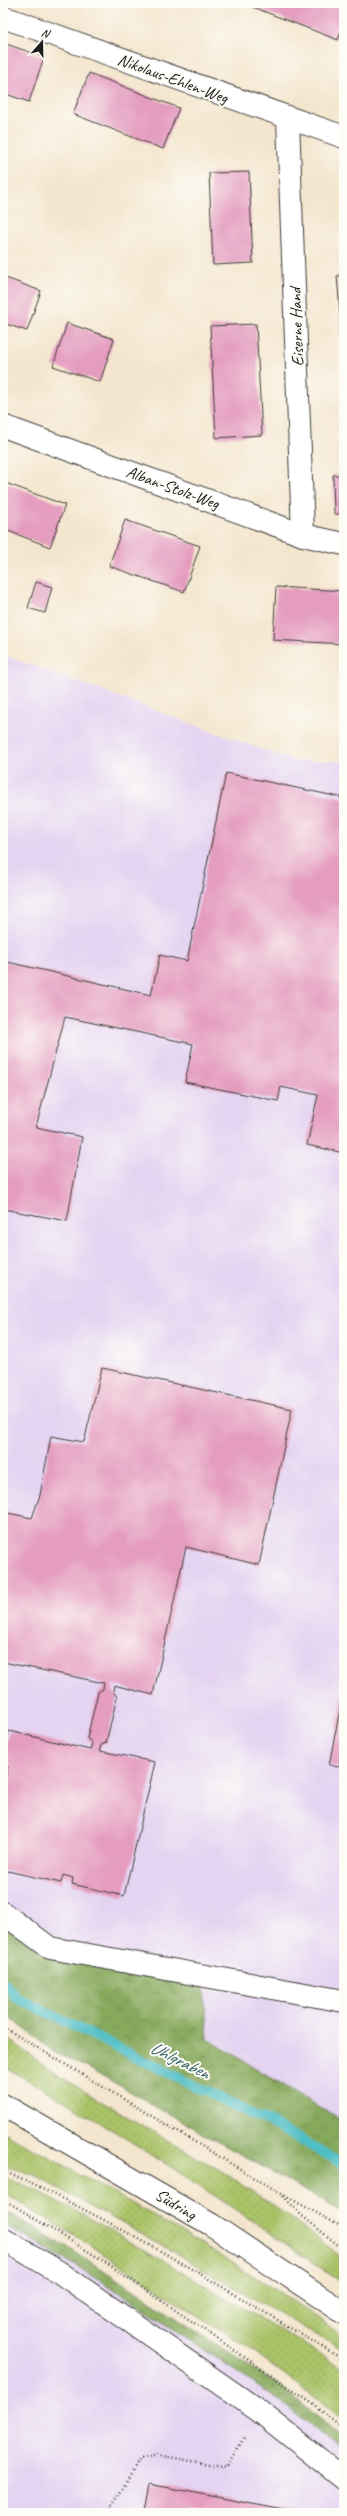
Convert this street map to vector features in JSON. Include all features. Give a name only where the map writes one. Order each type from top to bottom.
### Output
[{"type":"street","name":"Nikolaus-Ehlen-Weg","points":[[3,17],[288,119],[344,137]]},
{"type":"street","name":"Eiserne Hand","points":[[288,119],[303,535]]},
{"type":"street","name":"Alban-Stolz-Weg","points":[[3,426],[303,535],[344,544]]},
{"type":"street","points":[[3,1913],[50,1948],[344,2001]]},
{"type":"street","name":"Südring","points":[[3,2105],[212,2225],[344,2313]]},
{"type":"street","points":[[3,2239],[59,2272],[259,2411],[344,2480]]},
{"type":"path","points":[[3,2027],[280,2193],[344,2228]]},
{"type":"path","points":[[3,2171],[69,2202],[212,2281],[344,2360]]},
{"type":"path","points":[[280,2193],[301,2215],[344,2250]]},
{"type":"path","points":[[3,2199],[102,2260],[313,2404],[344,2430]]},
{"type":"path","points":[[108,2513],[140,2458],[157,2455],[227,2468],[259,2411]]},
{"type":"shaded area","points":[[3,655],[294,761],[344,761],[344,2122],[208,2038],[204,1986],[3,1923]]},
{"type":"shaded area","points":[[3,2224],[95,2277],[281,2402],[344,2453],[344,2513],[3,2513]]},
{"type":"green space","points":[[3,1923],[204,1986],[208,2039],[344,2122],[344,2213],[92,2070],[55,2053],[3,2012]]},
{"type":"green space","points":[[3,2034],[53,2071],[79,2088],[213,2166],[296,2222],[344,2259],[344,2284],[176,2170],[47,2091],[3,2066]]},
{"type":"green space","points":[[3,2132],[133,2204],[261,2281],[344,2336],[344,2351],[163,2246],[33,2174],[3,2166]]},
{"type":"green space","points":[[3,2177],[38,2191],[89,2218],[216,2291],[344,2369],[344,2419],[249,2348],[82,2240],[3,2193]]},
{"type":"green space","points":[[3,2209],[93,2263],[281,2387],[344,2438],[344,2453],[281,2402],[95,2277],[3,2224]]},
{"type":"building","points":[[251,3],[344,3],[344,24],[338,40],[250,6]]},
{"type":"building","points":[[3,43],[44,57],[29,102],[3,93]]},
{"type":"building","points":[[89,73],[179,108],[163,149],[73,114]]},
{"type":"building","points":[[249,172],[253,263],[213,265],[209,173]]},
{"type":"building","points":[[344,275],[344,348],[343,348],[337,276]]},
{"type":"building","points":[[3,277],[41,291],[27,331],[3,323]]},
{"type":"building","points":[[67,323],[114,339],[100,382],[53,366]]},
{"type":"building","points":[[256,324],[262,435],[216,438],[210,326]]},
{"type":"building","points":[[333,475],[344,475],[344,514],[334,514]]},
{"type":"building","points":[[3,482],[65,505],[50,547],[3,529]]},
{"type":"building","points":[[125,520],[200,546],[184,592],[109,566]]},
{"type":"building","points":[[36,582],[52,587],[45,613],[28,608]]},
{"type":"building","points":[[276,587],[344,591],[344,644],[273,640]]},
{"type":"building","points":[[226,773],[344,798],[344,1153],[307,1145],[318,1095],[281,1087],[278,1101],[185,1082],[193,1044],[65,1017],[36,1127],[82,1137],[67,1221],[3,1209],[3,961],[151,995],[160,955],[187,961]]},
{"type":"building","points":[[102,1368],[292,1409],[259,1565],[186,1547],[153,1695],[114,1685],[113,1691],[117,1697],[106,1743],[101,1745],[100,1751],[155,1762],[124,1896],[72,1884],[73,1878],[63,1875],[61,1883],[3,1870],[3,1788],[8,1767],[3,1766],[3,1756],[9,1731],[90,1750],[92,1743],[87,1738],[98,1692],[103,1689],[104,1683],[3,1662],[3,1512],[32,1518],[40,1495],[51,1436],[84,1442]]},
{"type":"building","points":[[344,1694],[344,1768],[329,1765]]},
{"type":"building","points":[[149,2484],[294,2512],[294,2513],[144,2513]]},
{"type":"waterway","name":"Uhlgraben","points":[[3,1982],[17,1998],[280,2128],[344,2165]]}]
